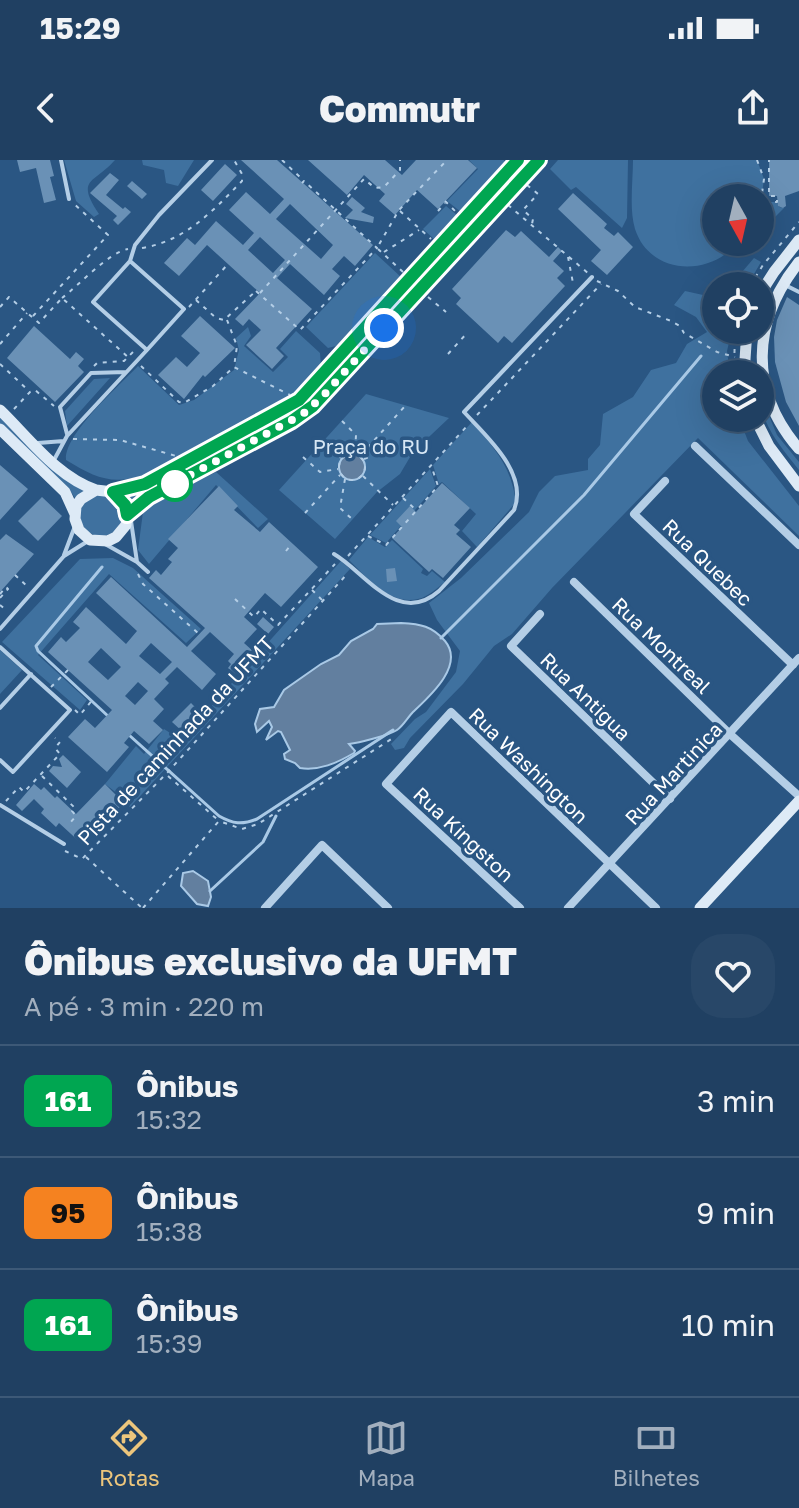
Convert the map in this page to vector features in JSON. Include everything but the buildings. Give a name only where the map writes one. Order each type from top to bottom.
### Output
[{"type":"street","points":[[127,515],[149,497],[292,421],[313,406],[539,160]]},
{"type":"street","points":[[0,410],[53,463],[77,481],[96,490],[113,492],[145,484],[299,400],[513,162]]},
{"type":"street","points":[[774,272],[799,240]]},
{"type":"street","points":[[799,262],[783,283],[763,336],[763,373],[773,409],[799,449]]},
{"type":"street","points":[[0,429],[65,492],[79,530],[95,541],[116,537],[126,525],[125,505],[113,492]]},
{"type":"street","points":[[762,432],[799,486]]},
{"type":"street","points":[[695,446],[799,545]]},
{"type":"street","name":"Rua Quebec","points":[[665,481],[634,514],[796,662]]},
{"type":"street","points":[[75,519],[81,499],[96,490]]},
{"type":"street","name":"Rua Montreal","points":[[574,582],[799,799]]},
{"type":"street","name":"Rua Antigua","points":[[540,614],[511,646],[670,799]]},
{"type":"street","name":"Rua Martinica","points":[[568,908],[796,662]]},
{"type":"street","name":"Rua Washington","points":[[386,784],[451,712],[656,908]]},
{"type":"street","name":"Rua Kingston","points":[[386,784],[520,908]]},
{"type":"street","points":[[700,908],[799,799]]},
{"type":"street","points":[[265,908],[322,845],[388,908]]},
{"type":"lane","points":[[61,160],[69,199]]},
{"type":"lane","points":[[147,350],[93,302],[130,261],[134,249],[177,194],[212,160]]},
{"type":"lane","points":[[53,463],[64,441],[184,309],[130,261]]},
{"type":"lane","points":[[334,554],[372,586],[394,599],[407,603],[426,600],[439,591],[514,510],[517,491],[505,459],[464,412],[592,277]]},
{"type":"lane","points":[[783,283],[799,292]]},
{"type":"lane","points":[[70,437],[60,407],[91,373],[126,372]]},
{"type":"lane","points":[[33,442],[64,441]]},
{"type":"lane","points":[[127,515],[133,528],[139,564]]},
{"type":"lane","points":[[64,556],[75,519]]},
{"type":"lane","points":[[0,629],[64,556],[95,541],[148,572]]},
{"type":"lane","points":[[0,647],[70,710],[13,772],[0,760]]},
{"type":"lane","points":[[0,708],[31,674]]},
{"type":"lane","points":[[1,805],[62,846]]},
{"type":"path","points":[[0,307],[9,297],[39,323],[62,298],[123,249],[155,246],[176,238],[200,223],[242,181],[240,169],[234,160]]},
{"type":"path","points":[[282,160],[406,276]]},
{"type":"path","points":[[196,300],[216,318],[226,319],[257,292],[364,179],[375,188],[384,187],[400,170],[400,160]]},
{"type":"path","points":[[257,292],[300,330],[377,248],[399,210],[447,160]]},
{"type":"path","points":[[757,160],[763,184]]},
{"type":"path","points":[[769,160],[769,184]]},
{"type":"path","points":[[526,184],[538,194],[523,210],[533,219],[531,225]]},
{"type":"path","points":[[33,317],[108,235],[69,199]]},
{"type":"path","points":[[438,211],[446,202],[464,219]]},
{"type":"path","points":[[507,205],[592,277],[618,291],[635,307],[671,321],[680,326],[684,333],[717,352],[733,357]]},
{"type":"path","points":[[399,210],[436,243]]},
{"type":"path","points":[[759,272],[799,222]]},
{"type":"path","points":[[382,253],[420,229]]},
{"type":"path","points":[[567,256],[573,283]]},
{"type":"path","points":[[188,308],[228,264]]},
{"type":"path","points":[[426,295],[446,312]]},
{"type":"path","points":[[62,298],[128,357]]},
{"type":"path","points":[[0,344],[27,313]]},
{"type":"path","points":[[136,361],[179,402],[184,403],[213,386],[234,367],[237,346],[226,319]]},
{"type":"path","points":[[448,354],[468,332]]},
{"type":"path","points":[[733,360],[734,344]]},
{"type":"path","points":[[0,364],[30,392]]},
{"type":"path","points":[[234,367],[295,397]]},
{"type":"path","points":[[362,458],[406,405]]},
{"type":"path","points":[[342,421],[356,435],[355,454]]},
{"type":"path","points":[[70,437],[120,440],[181,459]]},
{"type":"path","points":[[324,441],[341,458]]},
{"type":"path","points":[[362,458],[403,443],[413,452]]},
{"type":"path","points":[[355,454],[362,458],[365,467],[362,475],[354,480],[345,478],[339,469],[341,458],[355,454]]},
{"type":"path","points":[[303,457],[320,472],[339,469]]},
{"type":"path","points":[[367,535],[386,545],[438,486],[431,465]]},
{"type":"path","points":[[305,513],[341,474]]},
{"type":"path","points":[[362,475],[394,506]]},
{"type":"path","points":[[345,478],[340,508],[352,519]]},
{"type":"path","points":[[402,497],[416,510]]},
{"type":"path","points":[[286,551],[290,546]]},
{"type":"path","points":[[235,599],[254,617],[261,609],[278,625],[341,558]]},
{"type":"path","points":[[139,564],[140,581],[199,634]]},
{"type":"path","name":"Pista de caminhada da UFMT","points":[[62,846],[82,859],[168,773],[353,569]]},
{"type":"path","points":[[15,575],[28,587]]},
{"type":"path","points":[[311,590],[323,601]]},
{"type":"path","points":[[0,605],[7,611]]},
{"type":"path","points":[[51,688],[67,671]]},
{"type":"path","points":[[87,706],[94,698]]},
{"type":"path","points":[[1,805],[19,787],[24,792],[60,754],[55,748],[60,742],[52,735]]},
{"type":"path","points":[[168,773],[219,821],[242,829],[258,824],[393,738]]},
{"type":"path","points":[[40,774],[75,808],[72,811],[76,816],[69,824],[71,826]]},
{"type":"path","points":[[85,856],[142,908],[219,821]]},
{"type":"green space","points":[[64,160],[115,160],[88,187],[88,194],[99,214],[94,217],[76,201]]},
{"type":"green space","points":[[142,160],[194,160],[178,186],[166,183],[164,170],[143,165]]},
{"type":"green space","points":[[469,160],[504,160],[505,164],[461,212],[447,201],[478,169]]},
{"type":"green space","points":[[528,160],[535,160],[310,406],[132,502],[127,494],[304,403]]},
{"type":"green space","points":[[558,160],[628,160],[627,218],[622,228],[576,187],[571,190],[550,169]]},
{"type":"green space","points":[[633,160],[757,160],[764,179],[763,184],[702,184],[702,256],[723,256],[696,266],[666,263],[653,255],[635,229]]},
{"type":"green space","points":[[774,202],[784,208],[774,218]]},
{"type":"green space","points":[[446,206],[457,215],[435,240],[423,229]]},
{"type":"green space","points":[[375,253],[401,277],[336,346],[328,348],[306,327]]},
{"type":"green space","points":[[754,258],[761,262],[755,272],[742,272]]},
{"type":"green space","points":[[685,291],[702,295],[702,325],[696,317],[674,305]]},
{"type":"green space","points":[[248,327],[251,336],[244,346],[273,372],[288,357],[280,349],[296,331],[320,353],[321,366],[295,393],[142,476],[121,480],[102,478],[66,460],[68,449],[83,424],[138,366],[179,405],[194,400],[234,370],[239,350],[236,338]]},
{"type":"green space","points":[[702,335],[702,344],[729,344],[728,360],[702,360],[702,432],[744,432],[748,441],[799,506],[799,536],[698,438],[552,588],[512,634],[494,646],[404,748],[395,750],[391,744],[426,712],[456,672],[460,651],[437,620],[429,603],[461,578],[529,512],[539,492],[555,476],[588,470],[588,459],[600,445],[603,414],[633,397],[651,370],[676,363],[687,344]]},
{"type":"green space","points":[[110,378],[67,426],[65,411],[94,379]]},
{"type":"green space","name":"Praça do RU","points":[[366,394],[449,418],[413,452],[400,474],[377,492],[335,539],[279,490]]},
{"type":"green space","points":[[0,417],[87,490],[75,498],[0,424]]},
{"type":"green space","points":[[472,422],[506,468],[516,502],[477,547],[462,531],[476,514],[442,482],[439,484],[433,465]]},
{"type":"green space","points":[[774,428],[799,462],[799,470],[772,432]]},
{"type":"green space","points":[[430,469],[436,486],[386,543],[370,535]]},
{"type":"green space","points":[[216,472],[268,519],[258,528],[216,485],[149,564],[138,550],[143,512],[152,504]]},
{"type":"green space","points":[[101,494],[116,500],[122,515],[116,530],[101,536],[86,530],[80,515],[86,500]]},
{"type":"green space","points":[[368,537],[385,547],[392,540],[423,569],[421,573],[427,576],[432,571],[445,582],[418,599],[408,600],[389,594],[371,582],[349,560]]},
{"type":"green space","points":[[113,558],[133,568],[201,629],[186,643],[109,574],[38,655],[87,700],[80,710],[2,642],[80,559]]},
{"type":"green space","points":[[341,561],[350,569],[130,807],[126,804],[129,798],[122,791],[118,794],[105,784],[136,746],[144,754],[164,729],[181,740]]},
{"type":"green space","points":[[0,650],[22,670],[0,694]]},
{"type":"shaded area","points":[[352,454],[361,458],[365,467],[361,476],[352,480],[343,476],[339,467],[343,458]]},
{"type":"shaded area","points":[[401,623],[431,629],[445,641],[451,660],[443,680],[397,730],[349,744],[354,753],[328,765],[307,769],[285,759],[284,754],[290,750],[281,732],[266,740],[272,727],[269,721],[257,732],[255,724],[260,709],[274,707],[284,690],[339,655],[351,641],[377,624]]},
{"type":"shaded area","points":[[193,871],[208,881],[211,897],[208,906],[197,904],[181,886],[183,873]]},
{"type":"waterway","points":[[441,638],[584,495],[701,356]]},
{"type":"waterway","points":[[102,567],[36,646],[109,717]]},
{"type":"waterway","points":[[129,735],[219,816],[242,823],[257,819],[393,730]]},
{"type":"waterway","points":[[210,891],[263,842],[276,816]]},
{"type":"bus line","name":"161","points":[[518,160],[299,400],[145,484],[113,492],[125,505],[127,515],[149,497],[292,421],[313,406],[539,160]]},
{"type":"route","points":[[175,484],[170,486],[303,414],[384,328]]}]
